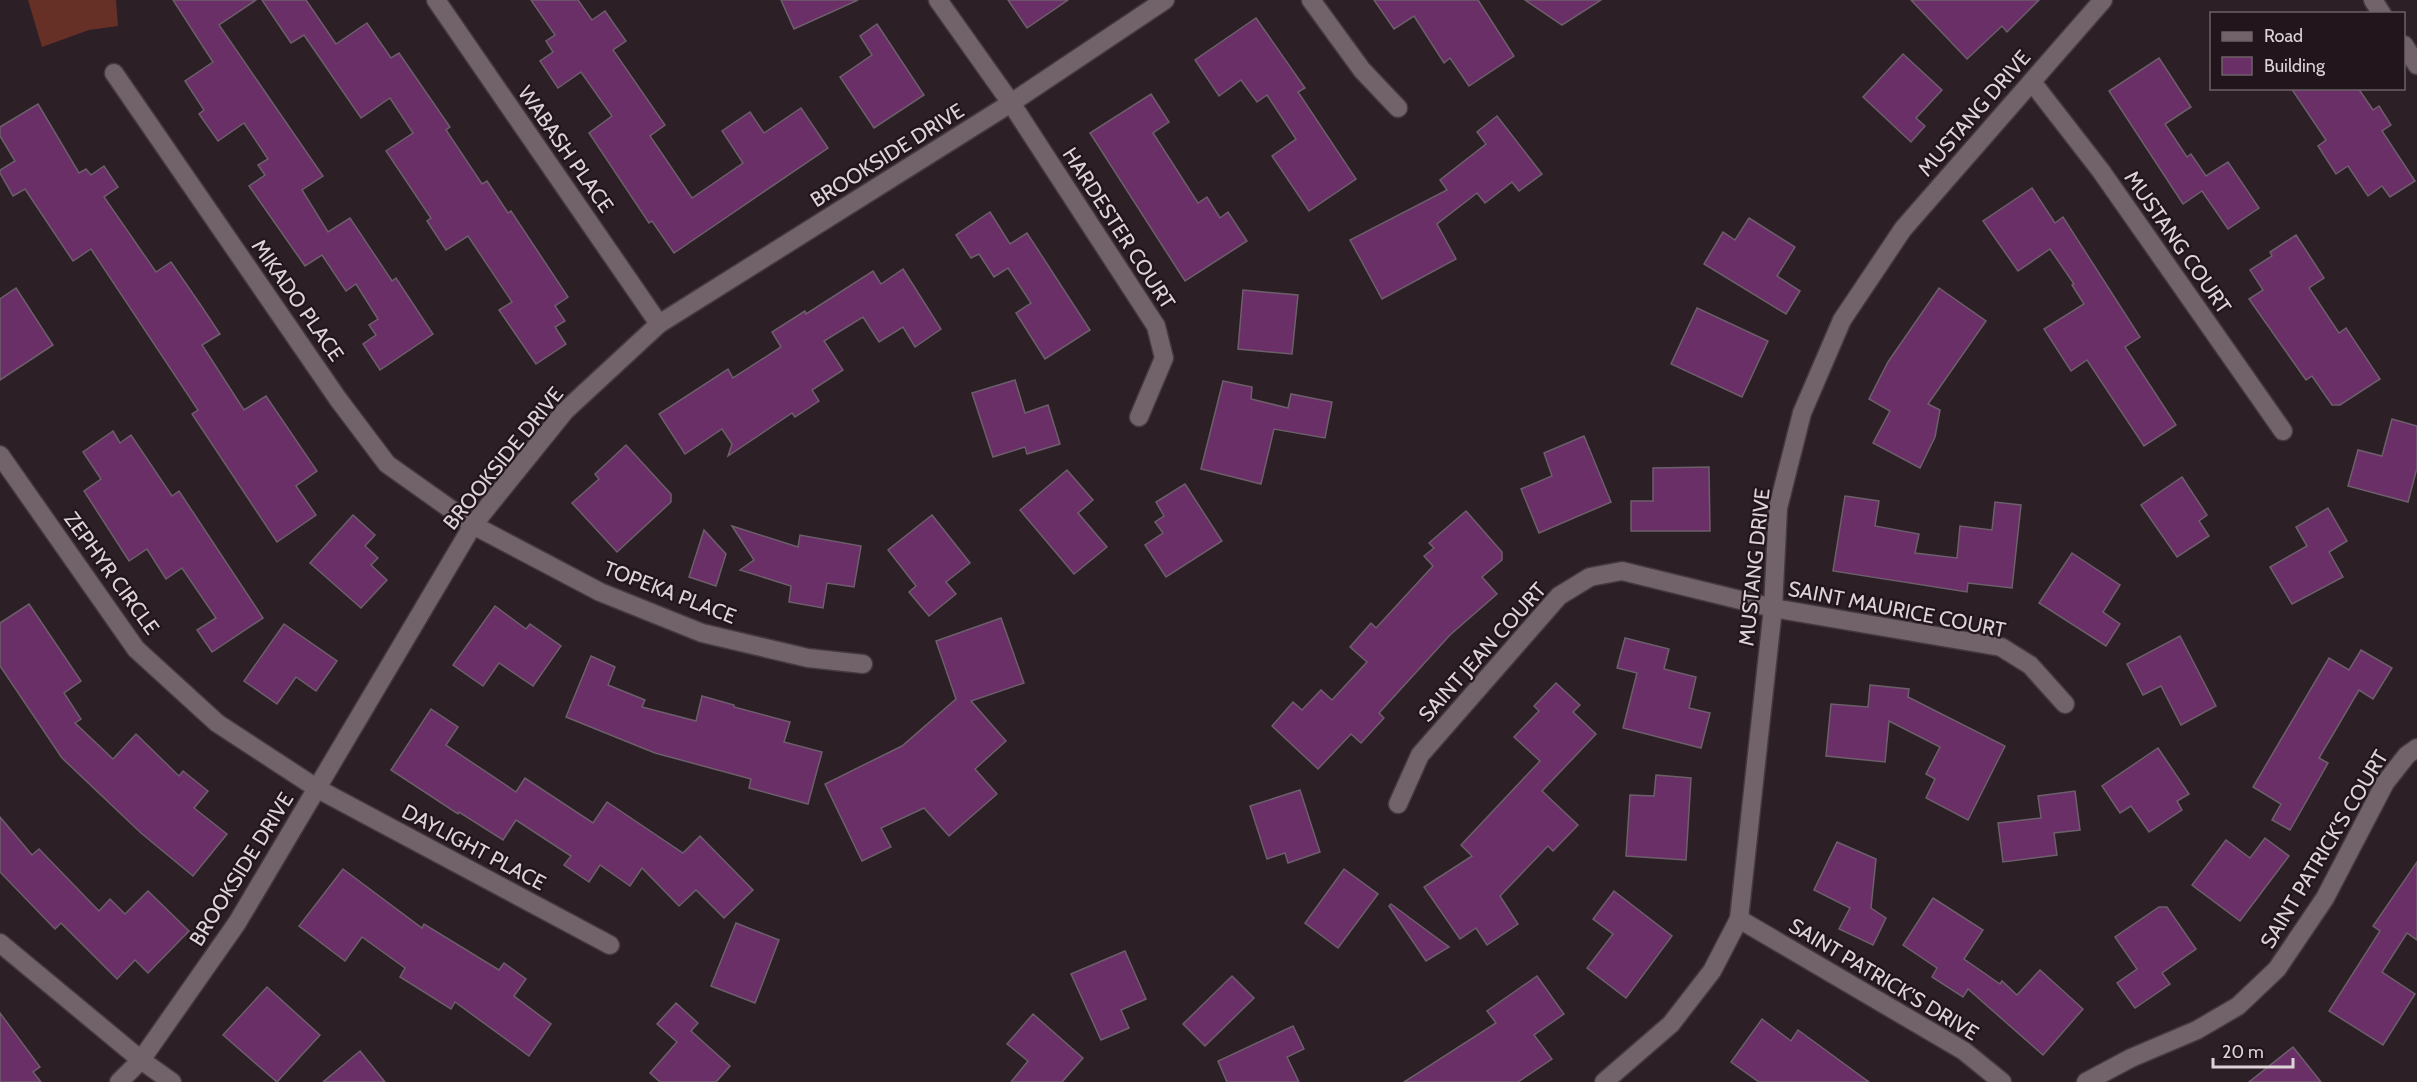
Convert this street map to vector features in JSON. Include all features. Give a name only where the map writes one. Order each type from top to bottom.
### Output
[{"type":"street","name":"WABASH PLACE","points":[[436,0],[659,324]]},
{"type":"street","name":"HARDESTER COURT","points":[[938,0],[1011,104],[1156,326],[1164,358],[1139,417]]},
{"type":"street","name":"BROOKSIDE DRIVE","points":[[119,1082],[141,1060],[237,923],[473,525],[565,411],[659,324],[1011,104],[1165,0]]},
{"type":"street","points":[[1311,0],[1362,70],[1398,108]]},
{"type":"street","name":"MUSTANG DRIVE","points":[[1604,1082],[1671,1024],[1712,971],[1739,919],[1773,608],[1778,508],[1802,414],[1842,320],[1903,229],[2103,0]]},
{"type":"street","points":[[2405,48],[2417,64]]},
{"type":"street","name":"MIKADO PLACE","points":[[114,73],[338,399],[387,464],[473,525]]},
{"type":"street","name":"MUSTANG COURT","points":[[2032,82],[2101,171],[2283,431]]},
{"type":"street","name":"ZEPHYR CIRCLE","points":[[0,455],[136,649],[217,723],[318,789]]},
{"type":"street","name":"TOPEKA PLACE","points":[[473,525],[600,592],[702,633],[808,658],[863,664]]},
{"type":"street","name":"SAINT JEAN COURT","points":[[1398,804],[1420,755],[1559,596],[1590,577],[1622,571],[1773,608]]},
{"type":"street","name":"SAINT MAURICE COURT","points":[[1773,608],[2001,647],[2030,665],[2065,704]]},
{"type":"street","name":"SAINT PATRICK'S COURT","points":[[2086,1082],[2131,1058],[2197,1030],[2238,1006],[2277,969],[2325,898],[2385,783],[2407,755],[2417,748]]},
{"type":"street","name":"DAYLIGHT PLACE","points":[[318,789],[610,945]]},
{"type":"street","name":"SAINT PATRICK'S DRIVE","points":[[1739,919],[1964,1051],[2002,1082]]},
{"type":"street","points":[[0,943],[141,1060],[172,1082]]},
{"type":"shaded area","points":[[28,0],[116,0],[118,26],[89,30],[42,47]]},
{"type":"building","points":[[173,0],[256,0],[219,25],[323,176],[302,190],[328,232],[350,218],[392,281],[396,278],[433,334],[380,370],[363,344],[376,335],[369,325],[378,319],[356,284],[346,291],[322,255],[305,266],[249,186],[265,175],[258,165],[268,159],[244,123],[218,141],[199,114],[204,110],[185,81],[213,62]]},
{"type":"building","points":[[262,0],[306,0],[336,44],[367,23],[391,58],[399,53],[450,127],[446,130],[482,184],[487,181],[508,213],[511,211],[568,297],[555,306],[565,321],[555,327],[566,344],[536,364],[499,310],[512,302],[468,236],[446,250],[427,221],[431,218],[386,151],[413,133],[390,98],[361,118],[304,35],[291,43]]},
{"type":"building","points":[[531,0],[578,0],[592,20],[605,11],[626,41],[613,50],[665,125],[650,136],[692,198],[743,163],[722,131],[750,112],[764,133],[801,108],[828,148],[674,253],[652,221],[649,223],[589,133],[612,116],[581,72],[558,88],[540,61],[553,52],[546,41],[555,35]]},
{"type":"building","points":[[781,0],[858,0],[794,29]]},
{"type":"building","points":[[1008,0],[1068,0],[1027,28]]},
{"type":"building","points":[[1374,0],[1478,0],[1514,56],[1469,86],[1450,58],[1444,63],[1414,16],[1394,29]]},
{"type":"building","points":[[1525,0],[1601,0],[1562,25]]},
{"type":"building","points":[[1911,0],[2039,0],[2007,32],[2002,26],[1967,59]]},
{"type":"building","points":[[1256,18],[1305,88],[1298,92],[1356,179],[1309,211],[1272,156],[1296,139],[1267,95],[1257,102],[1241,80],[1219,96],[1195,60]]},
{"type":"building","points":[[877,24],[924,95],[874,128],[840,77],[872,55],[860,36]]},
{"type":"building","points":[[1903,54],[1942,90],[1916,118],[1925,126],[1911,142],[1863,97]]},
{"type":"building","points":[[2159,58],[2191,107],[2165,124],[2187,157],[2191,154],[2206,176],[2228,162],[2259,208],[2228,229],[2202,191],[2183,204],[2109,91]]},
{"type":"building","points":[[2292,90],[2359,90],[2373,110],[2379,106],[2391,125],[2382,131],[2415,181],[2390,197],[2382,186],[2368,196],[2348,166],[2336,174],[2318,146],[2326,140]]},
{"type":"building","points":[[1151,94],[1169,122],[1153,133],[1198,203],[1207,197],[1220,218],[1228,212],[1247,241],[1185,281],[1090,133]]},
{"type":"building","points":[[38,104],[79,173],[86,169],[91,175],[104,166],[118,187],[104,197],[156,272],[171,262],[200,304],[220,334],[202,345],[244,410],[266,396],[317,471],[296,486],[316,515],[277,542],[192,414],[198,410],[91,249],[73,261],[25,189],[13,196],[0,173],[0,170],[15,161],[0,136],[0,127]]},
{"type":"building","points":[[1497,116],[1542,174],[1519,191],[1512,182],[1485,203],[1477,193],[1437,224],[1456,259],[1382,299],[1350,240],[1447,190],[1440,180],[1486,144],[1477,132]]},
{"type":"building","points":[[2032,188],[2055,223],[2063,217],[2140,337],[2125,347],[2176,425],[2144,446],[2087,360],[2071,371],[2044,329],[2084,304],[2072,285],[2074,284],[2050,249],[2018,271],[1983,221]]},
{"type":"building","points":[[990,212],[1010,244],[1027,233],[1090,330],[1045,359],[1016,313],[1031,303],[1008,268],[994,277],[979,254],[971,258],[956,235]]},
{"type":"building","points":[[1749,218],[1795,247],[1777,276],[1800,291],[1786,314],[1704,264],[1723,232],[1735,240]]},
{"type":"building","points":[[2296,235],[2324,278],[2309,288],[2339,333],[2346,328],[2380,379],[2340,405],[2332,405],[2312,376],[2306,380],[2249,299],[2263,290],[2250,270],[2272,256],[2270,252]]},
{"type":"building","points":[[903,269],[941,329],[915,347],[903,327],[879,342],[863,317],[824,341],[843,370],[812,390],[819,401],[795,417],[792,413],[728,456],[732,444],[722,429],[685,454],[659,414],[728,369],[733,378],[781,347],[772,332],[805,311],[806,314],[873,271],[881,284]]},
{"type":"building","points":[[16,288],[53,345],[0,380],[0,299]]},
{"type":"building","points":[[1939,288],[1986,321],[1928,404],[1940,410],[1935,437],[1920,468],[1873,443],[1890,411],[1869,399],[1888,362]]},
{"type":"building","points":[[1243,290],[1298,295],[1292,354],[1238,349]]},
{"type":"building","points":[[1697,308],[1768,341],[1742,397],[1671,364]]},
{"type":"building","points":[[1015,380],[1025,413],[1048,405],[1060,444],[1027,454],[1025,447],[993,457],[972,393]]},
{"type":"building","points":[[1223,381],[1252,387],[1251,399],[1288,408],[1291,394],[1332,402],[1325,438],[1274,429],[1261,484],[1201,469]]},
{"type":"building","points":[[2392,419],[2417,426],[2417,468],[2408,502],[2348,486],[2358,450],[2382,456]]},
{"type":"building","points":[[113,431],[120,443],[131,435],[172,496],[179,491],[263,618],[212,652],[197,630],[216,618],[182,568],[166,579],[147,549],[129,561],[84,491],[101,479],[83,452]]},
{"type":"building","points":[[1584,436],[1611,502],[1539,533],[1521,489],[1552,476],[1544,453]]},
{"type":"building","points":[[626,445],[671,494],[671,502],[617,552],[572,503],[599,479],[595,474]]},
{"type":"building","points":[[1709,467],[1710,531],[1631,531],[1631,501],[1653,501],[1653,468]]},
{"type":"building","points":[[1067,470],[1093,500],[1078,513],[1107,547],[1074,574],[1020,510]]},
{"type":"building","points":[[2182,477],[2207,515],[2199,521],[2209,536],[2177,557],[2141,505]]},
{"type":"building","points":[[1185,484],[1222,541],[1166,577],[1145,545],[1163,533],[1155,522],[1164,516],[1156,502]]},
{"type":"building","points":[[1845,496],[1879,501],[1875,526],[1919,534],[1915,553],[1957,558],[1960,526],[1992,530],[1995,502],[2021,505],[2012,588],[1968,583],[1967,592],[1833,571]]},
{"type":"building","points":[[2328,508],[2347,541],[2329,552],[2343,577],[2292,604],[2270,567],[2307,546],[2296,527]]},
{"type":"building","points":[[1466,511],[1502,552],[1502,560],[1482,577],[1497,594],[1450,635],[1379,713],[1384,718],[1361,743],[1351,734],[1318,769],[1272,726],[1293,702],[1302,710],[1321,690],[1332,700],[1367,662],[1350,647],[1371,623],[1376,628],[1433,566],[1424,556],[1434,548],[1429,543]]},
{"type":"building","points":[[353,515],[375,535],[365,546],[378,558],[371,565],[387,580],[361,608],[310,563]]},
{"type":"building","points":[[932,515],[970,563],[946,582],[956,594],[929,616],[909,592],[916,586],[888,550]]},
{"type":"building","points":[[732,526],[798,547],[800,535],[861,546],[854,587],[827,583],[823,608],[789,602],[791,586],[740,570],[754,560]]},
{"type":"building","points":[[704,530],[726,554],[716,586],[689,577]]},
{"type":"building","points":[[2072,553],[2120,585],[2103,612],[2120,624],[2106,646],[2039,603]]},
{"type":"building","points":[[29,604],[81,681],[64,693],[81,719],[75,723],[113,759],[136,734],[179,776],[183,771],[208,791],[194,808],[227,834],[193,876],[141,833],[62,758],[0,666],[0,623]]},
{"type":"building","points":[[495,606],[526,629],[530,624],[561,646],[533,686],[499,663],[483,686],[453,665]]},
{"type":"building","points":[[1001,618],[1024,683],[971,701],[1006,741],[975,769],[997,794],[949,836],[924,808],[881,828],[891,847],[862,861],[825,784],[902,746],[956,699],[936,641]]},
{"type":"building","points":[[284,624],[337,661],[316,691],[296,677],[277,704],[244,681]]},
{"type":"building","points":[[2180,636],[2216,706],[2181,725],[2161,686],[2143,695],[2127,664]]},
{"type":"building","points":[[1625,638],[1669,649],[1664,669],[1696,677],[1689,708],[1710,713],[1701,748],[1623,728],[1637,673],[1617,668]]},
{"type":"building","points":[[2361,650],[2392,668],[2373,699],[2359,690],[2319,758],[2328,763],[2290,830],[2272,820],[2281,804],[2253,787],[2329,658],[2349,670]]},
{"type":"building","points":[[591,656],[615,667],[608,685],[645,700],[642,707],[696,721],[702,696],[790,722],[784,742],[822,752],[808,804],[749,788],[751,779],[655,753],[566,717]]},
{"type":"building","points":[[1556,683],[1580,705],[1573,712],[1596,734],[1542,791],[1578,825],[1553,851],[1548,846],[1500,896],[1518,924],[1487,945],[1476,928],[1460,939],[1424,887],[1472,856],[1461,845],[1540,761],[1514,737],[1539,711],[1534,706]]},
{"type":"building","points":[[1870,685],[1909,689],[1908,697],[2005,746],[1968,820],[1926,798],[1935,779],[1926,774],[1940,747],[1889,721],[1885,762],[1826,756],[1831,704],[1868,707]]},
{"type":"building","points":[[431,709],[458,727],[446,745],[516,792],[525,778],[593,823],[607,802],[683,853],[700,836],[753,890],[724,918],[696,890],[679,906],[642,868],[630,886],[600,865],[589,882],[564,865],[571,856],[516,820],[503,840],[459,812],[458,814],[391,770]]},
{"type":"building","points":[[2158,748],[2189,794],[2177,801],[2182,810],[2149,832],[2131,806],[2120,813],[2102,786]]},
{"type":"building","points":[[1656,775],[1691,778],[1686,860],[1626,856],[1630,795],[1654,796]]},
{"type":"building","points":[[1300,790],[1320,852],[1288,863],[1285,853],[1267,859],[1250,806]]},
{"type":"building","points":[[2075,791],[2080,830],[2054,833],[2057,855],[2003,862],[1998,823],[2041,818],[2038,796]]},
{"type":"building","points":[[0,817],[32,855],[39,849],[99,911],[110,899],[125,914],[148,891],[189,931],[148,973],[135,960],[117,979],[61,923],[55,929],[0,872]]},
{"type":"building","points":[[2265,838],[2289,856],[2240,921],[2192,885],[2226,840],[2250,858]]},
{"type":"building","points":[[1837,842],[1876,859],[1871,908],[1886,918],[1873,945],[1839,929],[1850,908],[1814,890]]},
{"type":"building","points":[[2417,862],[2417,940],[2407,933],[2382,972],[2415,994],[2383,1045],[2329,1011],[2380,931],[2373,926]]},
{"type":"building","points":[[343,869],[422,928],[424,924],[499,970],[504,963],[526,979],[514,996],[551,1024],[529,1056],[455,1002],[451,1009],[400,977],[405,968],[362,937],[345,961],[299,926]]},
{"type":"building","points":[[1344,869],[1378,894],[1338,948],[1305,923]]},
{"type":"building","points":[[1614,891],[1672,936],[1626,998],[1587,968],[1613,934],[1593,919]]},
{"type":"building","points":[[1933,898],[1983,930],[1964,959],[2000,984],[2002,981],[2017,995],[2040,970],[2083,1009],[2043,1055],[1968,989],[1963,997],[1932,977],[1937,968],[1903,945]]},
{"type":"building","points":[[1391,904],[1449,947],[1426,961],[1389,906]]},
{"type":"building","points":[[2159,907],[2167,907],[2196,949],[2162,973],[2170,984],[2135,1008],[2117,983],[2137,969],[2115,937]]},
{"type":"building","points":[[736,923],[779,940],[755,1003],[711,986]]},
{"type":"building","points":[[1125,951],[1146,999],[1121,1010],[1129,1028],[1101,1040],[1071,974]]},
{"type":"building","points":[[1232,976],[1254,998],[1205,1046],[1183,1024]]},
{"type":"building","points":[[1537,976],[1564,1014],[1534,1035],[1552,1059],[1518,1082],[1404,1082],[1496,1023],[1487,1011]]},
{"type":"building","points":[[267,987],[320,1035],[277,1082],[223,1035]]},
{"type":"building","points":[[676,1003],[698,1023],[691,1031],[730,1066],[716,1082],[660,1082],[650,1073],[677,1042],[657,1024]]},
{"type":"building","points":[[0,1013],[40,1067],[33,1072],[41,1082],[0,1082]]},
{"type":"building","points":[[1033,1014],[1083,1058],[1062,1082],[1011,1082],[1028,1061],[1007,1044]]},
{"type":"building","points":[[1762,1019],[1791,1041],[1798,1030],[1869,1082],[1759,1082],[1731,1062]]},
{"type":"building","points":[[1293,1026],[1304,1049],[1287,1057],[1299,1082],[1227,1082],[1218,1061]]},
{"type":"building","points":[[2293,1047],[2321,1082],[2249,1082]]},
{"type":"building","points":[[360,1051],[385,1082],[323,1082]]}]
